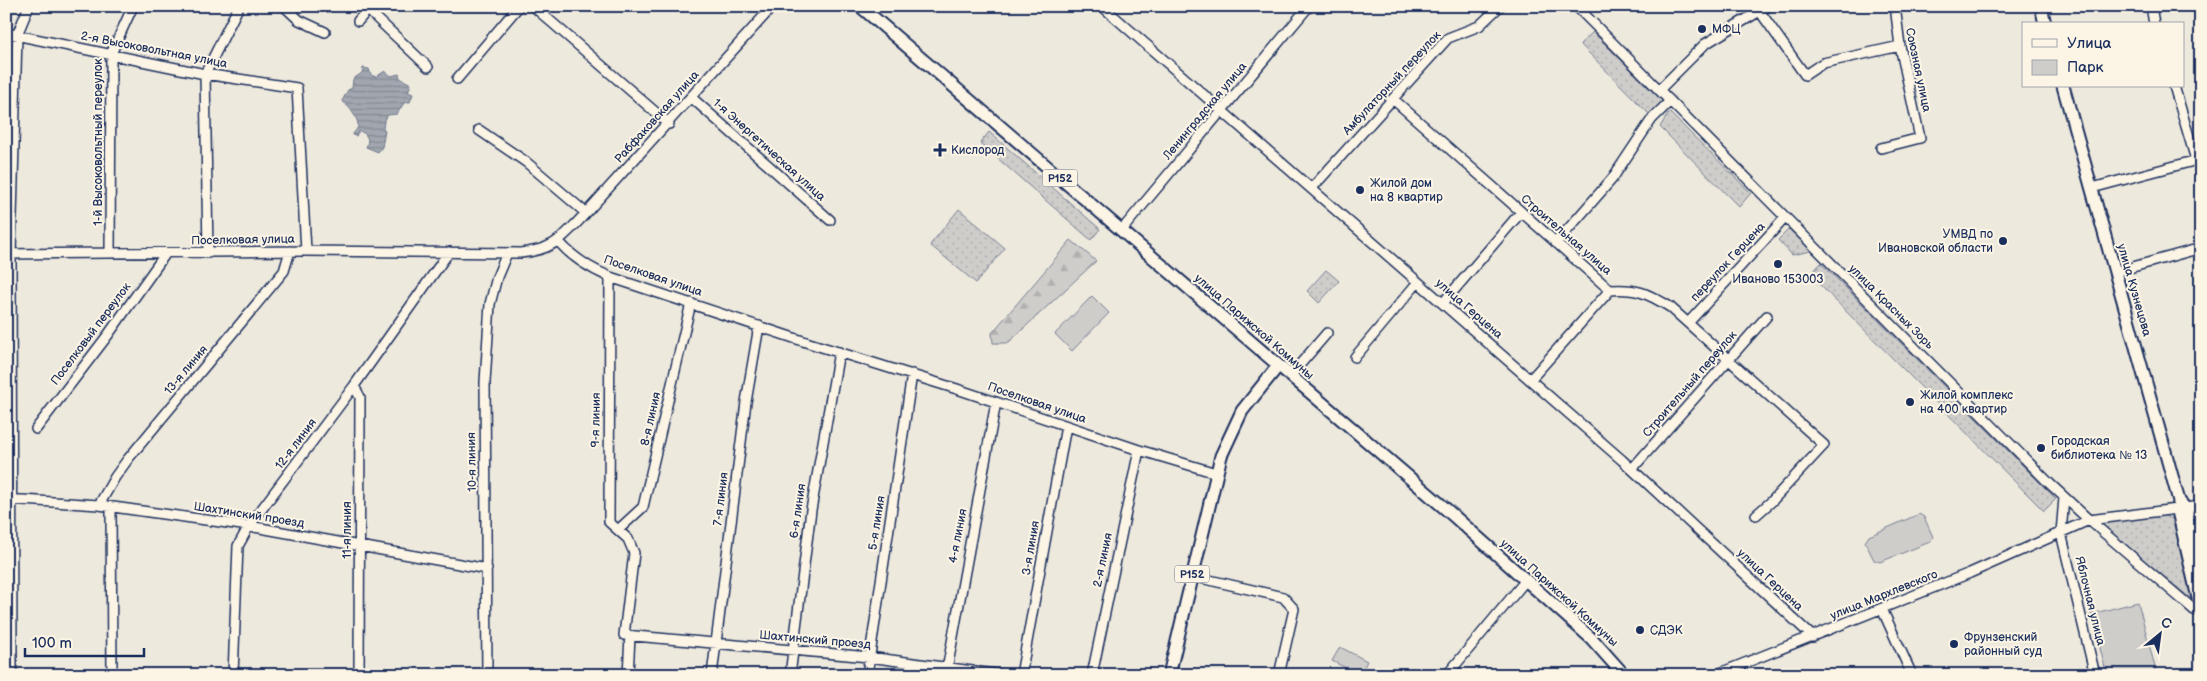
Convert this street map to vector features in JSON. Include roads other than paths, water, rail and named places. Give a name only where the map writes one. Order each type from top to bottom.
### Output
[{"type":"main road","name":"улица Парижской Коммуны","points":[[860,6],[1526,580],[1592,639],[1624,675]]},
{"type":"main road","points":[[2041,6],[2045,22]]},
{"type":"main road","name":"улица Кузнецова","points":[[2064,88],[2115,272],[2190,506],[2201,572]]},
{"type":"main road","name":"Р152","points":[[1169,675],[1216,473],[1224,447],[1242,411],[1278,366]]},
{"type":"main road","name":"улица Кузнецова","points":[[2190,506],[2201,611]]},
{"type":"street","points":[[12,675],[9,590],[9,254],[17,35],[29,6]]},
{"type":"street","name":"1-й Высоковольтный переулок","points":[[110,253],[110,54],[133,6]]},
{"type":"street","points":[[208,253],[205,74],[238,6]]},
{"type":"street","points":[[284,6],[299,20],[325,32]]},
{"type":"street","points":[[457,78],[519,6]]},
{"type":"street","points":[[533,6],[668,124]]},
{"type":"street","name":"Рабфаковская улица","points":[[558,242],[692,98],[773,6]]},
{"type":"street","name":"улица Герцена","points":[[1102,6],[1632,469],[1813,637]]},
{"type":"street","name":"Ленинградская улица","points":[[1121,231],[1309,6]]},
{"type":"street","name":"Амбулаторный переулок","points":[[1312,188],[1448,38],[1479,26],[1500,6]]},
{"type":"street","name":"улица Красных Зорь","points":[[1576,6],[2064,498],[2194,610],[2201,611]]},
{"type":"street","name":"Союзная улица","points":[[1881,148],[1920,138],[1900,46],[1895,6]]},
{"type":"street","points":[[2151,6],[2154,22]]},
{"type":"street","points":[[358,21],[370,8],[428,67]]},
{"type":"street","points":[[1659,90],[1705,44],[1761,8],[1805,75],[1823,63],[1900,46]]},
{"type":"street","name":"2-я Высоковольтная улица","points":[[6,33],[205,74],[297,88],[306,251]]},
{"type":"street","points":[[2092,188],[2198,160],[2175,88]]},
{"type":"street","name":"1-я Энергетическая улица","points":[[692,98],[830,220]]},
{"type":"street","name":"Строительная улица","points":[[1393,99],[1610,290],[1630,289],[1650,294],[1670,307],[1824,445],[1772,501],[1756,515]]},
{"type":"street","points":[[1556,243],[1612,180],[1652,119],[1670,100]]},
{"type":"street","points":[[480,130],[526,162],[586,213]]},
{"type":"street","points":[[1443,303],[1521,212]]},
{"type":"street","name":"переулок Герцена","points":[[1688,323],[1786,218]]},
{"type":"street","name":"Поселковая улица","points":[[9,254],[290,251],[507,253],[534,251],[558,242],[571,255],[610,277],[1140,450],[1216,473]]},
{"type":"street","points":[[2115,272],[2201,248]]},
{"type":"street","name":"13-я линия","points":[[99,505],[128,459],[284,271],[290,251]]},
{"type":"street","name":"12-я линия","points":[[233,675],[238,546],[249,526],[354,386],[449,252]]},
{"type":"street","name":"Поселковый переулок","points":[[36,429],[108,335],[166,253]]},
{"type":"street","name":"10-я линия","points":[[487,675],[484,382],[490,304],[497,277],[507,253]]},
{"type":"street","name":"9-я линия","points":[[610,277],[608,506],[609,522],[628,539],[634,553],[627,635]]},
{"type":"street","points":[[1355,357],[1418,282]]},
{"type":"street","points":[[1530,380],[1610,290]]},
{"type":"street","name":"8-я линия","points":[[618,530],[643,507],[691,303]]},
{"type":"street","name":"Строительный переулок","points":[[1632,469],[1767,316]]},
{"type":"street","name":"7-я линия","points":[[712,675],[746,402],[759,326]]},
{"type":"street","points":[[1290,376],[1327,333]]},
{"type":"street","name":"6-я линия","points":[[790,675],[811,510],[839,352]]},
{"type":"street","name":"5-я линия","points":[[867,675],[912,374]]},
{"type":"street","name":"11-я линия","points":[[354,386],[360,397],[359,675]]},
{"type":"street","name":"4-я линия","points":[[946,670],[996,402]]},
{"type":"street","name":"3-я линия","points":[[1021,675],[1066,426]]},
{"type":"street","name":"2-я линия","points":[[1092,675],[1140,450]]},
{"type":"street","points":[[2060,533],[2064,498]]},
{"type":"street","name":"Шахтинский проезд","points":[[9,499],[99,505],[249,526],[487,569]]},
{"type":"street","name":"улица Мархлевского","points":[[1715,675],[1882,609],[2089,520],[2190,506]]},
{"type":"street","points":[[111,507],[112,675]]},
{"type":"street","name":"Яблочная улица","points":[[2060,533],[2095,675]]},
{"type":"street","points":[[1192,576],[1283,597],[1294,608],[1279,675]]},
{"type":"street","points":[[1448,675],[1526,580]]},
{"type":"street","points":[[1882,609],[1912,675]]},
{"type":"street","points":[[627,635],[628,675]]},
{"type":"street","name":"Шахтинский проезд","points":[[627,635],[869,657],[946,670],[1002,675]]},
{"type":"place","name":"МФЦ","points":[[1702,29]]},
{"type":"place","name":"Кислород","points":[[940,150]]},
{"type":"place","name":"Жилой дом на 8 квартир","points":[[1360,190]]},
{"type":"place","name":"УМВД по Ивановской области","points":[[2003,241]]},
{"type":"place","name":"Иваново 153003","points":[[1778,264]]},
{"type":"place","name":"Жилой комплекс на 400 квартир","points":[[1910,402]]},
{"type":"place","name":"Городская библиотека № 13","points":[[2041,448]]},
{"type":"place","name":"СДЭК","points":[[1640,630]]},
{"type":"place","name":"Фрунзенский районный суд","points":[[1954,644]]}]
